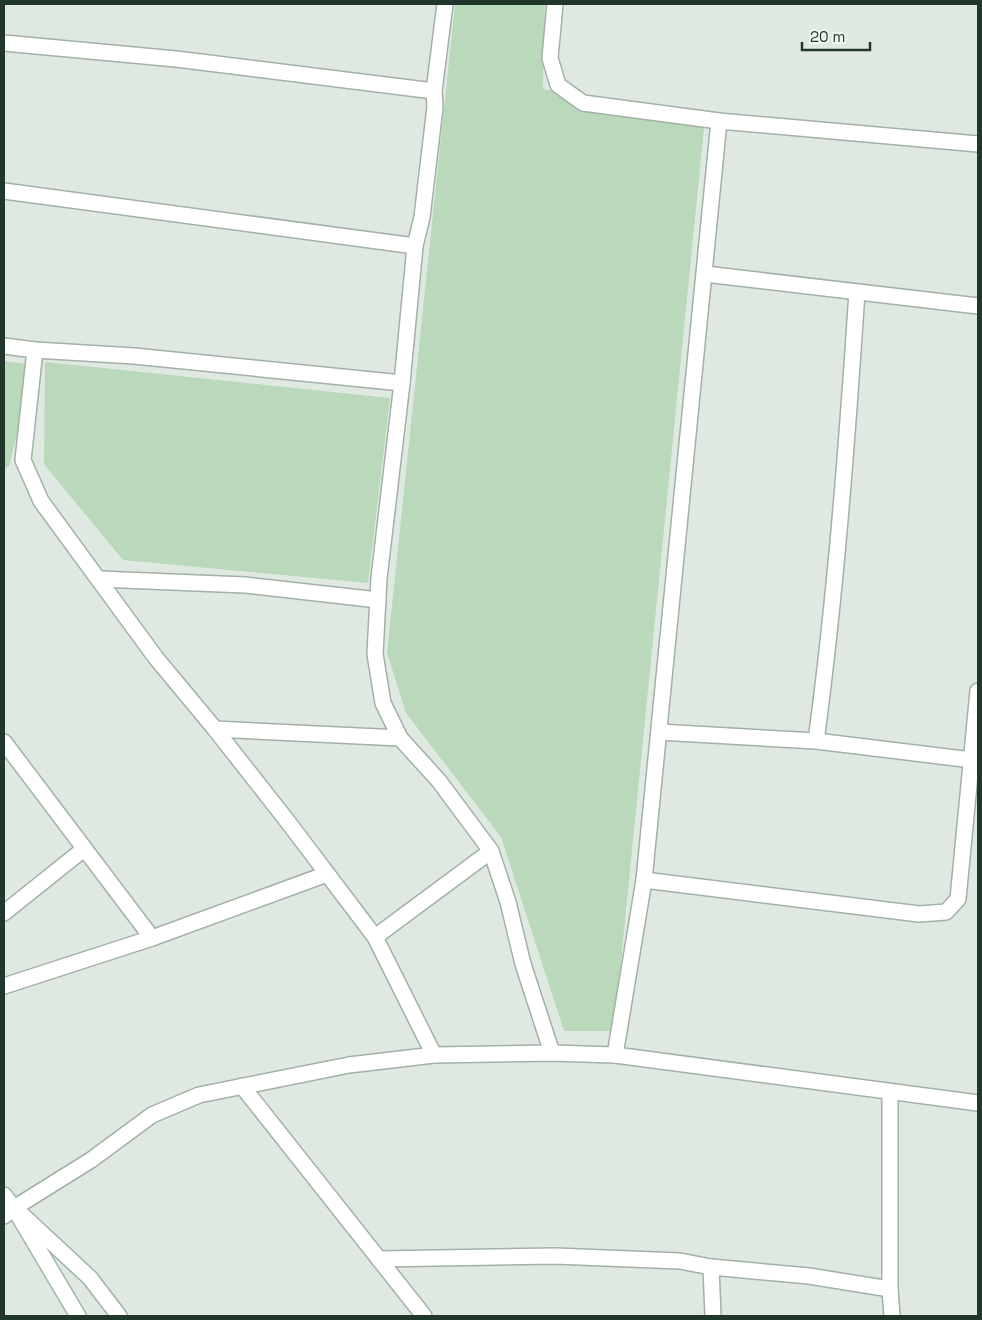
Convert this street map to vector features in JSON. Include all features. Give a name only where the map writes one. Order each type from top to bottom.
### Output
[{"type":"street","points":[[445,4],[434,91],[435,107],[424,198],[415,246],[402,383],[379,578],[375,654],[384,703],[400,738],[439,781],[491,851],[508,902],[523,964],[552,1053]]},
{"type":"street","points":[[555,4],[550,58],[558,85],[583,103],[719,120],[978,144]]},
{"type":"street","points":[[4,43],[176,59],[434,91]]},
{"type":"street","points":[[615,1055],[644,880],[719,120]]},
{"type":"street","points":[[4,190],[415,246]]},
{"type":"street","points":[[705,274],[978,306]]},
{"type":"street","points":[[816,741],[825,676],[842,510],[857,292]]},
{"type":"street","points":[[4,346],[35,350],[134,356],[402,383]]},
{"type":"street","points":[[35,350],[22,460],[41,501],[156,658],[215,729],[375,937],[434,1055]]},
{"type":"street","points":[[99,579],[246,585],[378,600]]},
{"type":"street","points":[[644,880],[919,914],[946,912],[958,899],[978,692]]},
{"type":"street","points":[[215,729],[400,738]]},
{"type":"street","points":[[659,732],[816,741],[972,760]]},
{"type":"street","points":[[4,742],[152,938]]},
{"type":"street","points":[[5,908],[84,849]]},
{"type":"street","points":[[375,937],[491,851]]},
{"type":"street","points":[[4,986],[152,938],[327,874]]},
{"type":"street","points":[[9,1212],[91,1160],[152,1115],[199,1095],[349,1065],[434,1055],[552,1053],[615,1055],[978,1103]]},
{"type":"street","points":[[242,1086],[424,1316]]},
{"type":"street","points":[[890,1092],[890,1289],[892,1316]]},
{"type":"street","points":[[4,1194],[9,1212],[78,1316]]},
{"type":"street","points":[[9,1212],[90,1278],[119,1316]]},
{"type":"street","points":[[379,1259],[555,1256],[680,1261],[711,1267],[809,1276],[890,1289]]},
{"type":"street","points":[[711,1267],[713,1316]]},
{"type":"green space","points":[[455,4],[545,4],[543,89],[704,128],[614,1031],[564,1031],[501,837],[406,713],[387,653]]},
{"type":"green space","points":[[4,361],[34,365],[9,466],[4,469]]},
{"type":"green space","points":[[45,362],[390,398],[368,583],[123,560],[44,464]]}]
